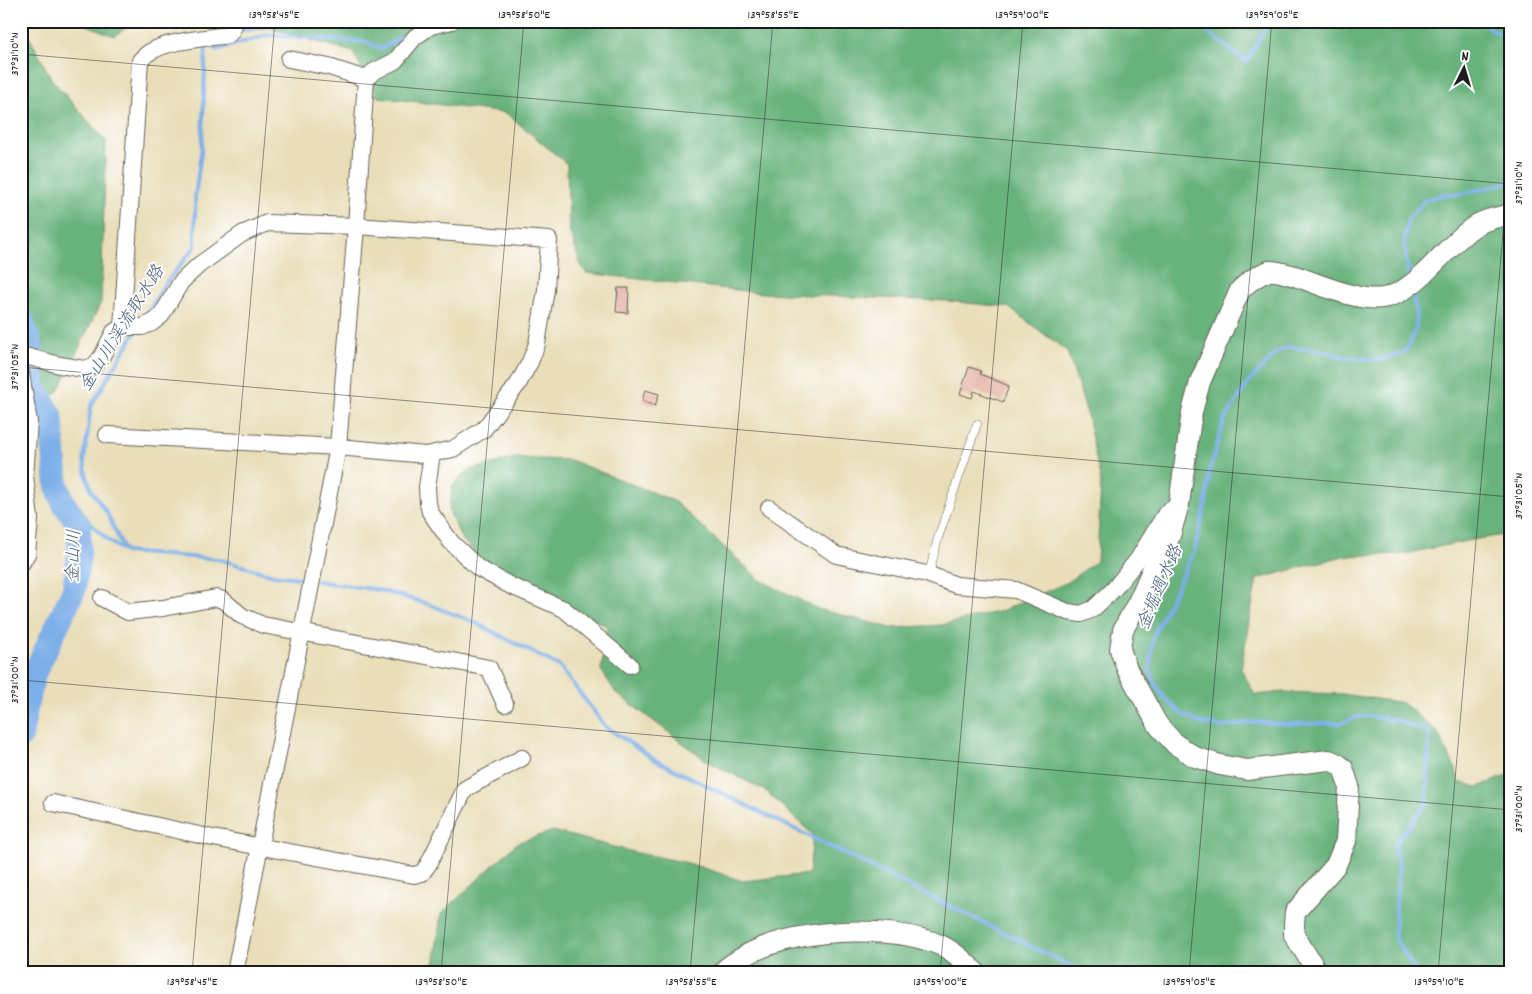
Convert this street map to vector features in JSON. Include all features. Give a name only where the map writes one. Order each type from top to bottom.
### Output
[{"type":"street","points":[[122,327],[140,61],[151,51],[166,45],[228,35],[236,21]]},
{"type":"street","points":[[235,973],[338,447],[366,79],[373,72],[395,61],[415,37],[431,26],[452,21]]},
{"type":"street","points":[[289,60],[329,67],[366,79]]},
{"type":"street","points":[[1318,973],[1294,935],[1295,912],[1336,865],[1346,841],[1349,786],[1343,768],[1329,760],[1246,770],[1220,765],[1195,757],[1175,744],[1158,725],[1127,669],[1120,649],[1123,630],[1170,536],[1179,504],[1192,412],[1200,382],[1240,290],[1252,278],[1271,271],[1360,297],[1373,300],[1386,298],[1395,295],[1420,278],[1458,238],[1475,225],[1487,219],[1511,214]]},
{"type":"street","points":[[21,355],[84,370],[94,366],[102,356],[114,332],[122,327],[142,327],[152,323],[161,316],[181,282],[199,265],[242,234],[267,223],[356,226],[549,240],[546,290],[537,344],[530,362],[518,384],[484,429],[453,449],[426,456],[338,447],[106,435]]},
{"type":"street","points":[[21,373],[29,422],[25,476],[30,519],[27,554],[21,564]]},
{"type":"street","points":[[432,454],[427,487],[428,503],[430,512],[451,542],[478,568],[511,586],[564,609],[630,665]]},
{"type":"street","points":[[769,508],[836,555],[927,574],[956,585],[1016,590],[1068,612],[1081,614],[1093,609],[1114,589],[1138,560],[1166,513],[1179,504]]},
{"type":"street","points":[[102,598],[128,612],[163,608],[216,598],[223,600],[242,616],[263,625],[489,668],[505,704]]},
{"type":"street","points":[[53,804],[213,838],[414,875],[422,873],[428,865],[465,789],[522,758]]},
{"type":"street","points":[[722,973],[725,968],[750,952],[783,941],[817,934],[864,932],[904,934],[942,945],[976,973]]},
{"type":"lane","points":[[927,574],[978,424]]},
{"type":"path","points":[[166,21],[170,24],[176,21]]},
{"type":"green space","points":[[21,21],[52,80],[106,141],[101,302],[58,392],[21,417]]},
{"type":"green space","points":[[77,21],[136,21],[114,36]]},
{"type":"green space","points":[[245,21],[1511,21],[1511,534],[1404,554],[1343,556],[1257,579],[1241,669],[1255,695],[1283,692],[1343,694],[1403,703],[1438,733],[1455,768],[1459,782],[1478,787],[1511,774],[1511,973],[433,973],[441,914],[517,843],[553,831],[633,852],[688,863],[743,881],[809,874],[813,835],[766,791],[707,761],[616,693],[601,670],[608,627],[479,557],[461,538],[449,511],[452,486],[469,470],[515,458],[570,460],[674,501],[760,580],[818,609],[891,628],[942,625],[1001,611],[1066,583],[1097,561],[1101,482],[1086,410],[1067,351],[1008,307],[947,301],[763,293],[586,273],[580,263],[569,229],[567,164],[506,113],[378,97],[353,52]]},
{"type":"water","points":[[205,21],[220,21],[226,28],[224,31],[216,25],[206,28]]},
{"type":"building","points":[[618,288],[629,288],[628,313],[616,312]]},
{"type":"building","points":[[969,367],[981,371],[980,374],[1009,386],[1003,402],[974,391],[972,398],[960,394]]},
{"type":"building","points":[[645,390],[659,394],[655,406],[642,401]]},
{"type":"waterway","points":[[149,21],[155,23],[178,21]]},
{"type":"waterway","points":[[237,29],[247,30],[296,21]]},
{"type":"waterway","points":[[1194,21],[1246,62],[1270,21]]},
{"type":"waterway","name":"金堀週水路","points":[[1483,21],[1489,28],[1511,40]]},
{"type":"waterway","points":[[212,41],[215,50],[268,35],[367,42],[381,49],[410,32]]},
{"type":"waterway","name":"金山川渓流取水路","points":[[144,319],[164,285],[195,247],[195,197],[202,145],[206,41]]},
{"type":"waterway","name":"金堀週水路","points":[[1409,277],[1404,243],[1408,219],[1425,200],[1446,194],[1461,194],[1511,182]]},
{"type":"waterway","name":"金堀週水路","points":[[1412,291],[1416,309],[1416,323],[1413,337],[1404,353],[1378,360],[1345,357],[1319,350],[1289,347],[1277,352],[1248,383],[1224,421],[1210,469],[1206,503],[1194,552],[1153,636],[1150,671],[1163,696],[1179,712],[1197,722],[1223,727],[1253,722],[1289,724],[1341,723],[1357,717],[1369,716],[1400,721],[1429,731],[1427,803],[1394,845],[1399,867],[1394,934],[1417,973]]},
{"type":"waterway","name":"金山川","points":[[21,318],[32,349],[33,386],[51,415],[57,486],[64,504],[79,525],[79,554],[74,590],[34,674],[21,736]]},
{"type":"waterway","name":"金山川渓流取水路","points":[[124,550],[107,513],[91,490],[84,461],[91,406],[136,331]]},
{"type":"waterway","points":[[71,513],[89,522],[109,541],[125,552],[218,559],[273,575],[307,579]]},
{"type":"waterway","points":[[317,581],[379,590],[425,603],[474,622],[559,666],[606,727],[655,760],[1085,973]]}]
